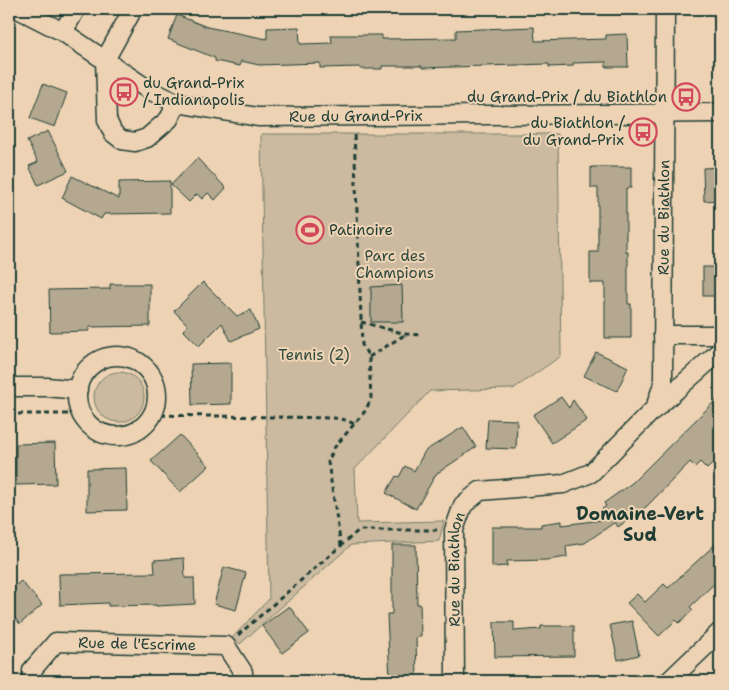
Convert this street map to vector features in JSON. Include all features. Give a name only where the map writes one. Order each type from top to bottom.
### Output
[{"type":"street","name":"Rue du Grand-Prix","points":[[18,9],[63,32],[149,90],[177,103],[258,117],[720,113]]},
{"type":"street","points":[[63,32],[76,9]]},
{"type":"street","points":[[133,9],[105,60],[108,120],[113,132],[122,140],[135,142],[147,138],[169,119],[177,103]]},
{"type":"street","name":"Rue du Biathlon","points":[[655,408],[663,384],[666,9]]},
{"type":"street","points":[[663,335],[720,335]]},
{"type":"street","name":"Rue du Biathlon","points":[[455,681],[454,530],[463,505],[480,491],[563,484],[591,473],[655,408],[720,351]]},
{"type":"street","points":[[115,357],[131,359],[145,367],[154,381],[157,401],[152,415],[142,427],[124,436],[114,436],[104,434],[95,429],[82,414],[78,404],[78,390],[86,371],[99,361],[115,357]]},
{"type":"street","points":[[9,388],[47,387],[78,390]]},
{"type":"street","points":[[670,681],[720,632]]},
{"type":"street","name":"Rue de l'Escrime","points":[[32,681],[32,670],[56,642],[226,646]]},
{"type":"street","points":[[226,646],[243,672],[243,681]]},
{"type":"path","points":[[341,546],[328,462],[334,448],[366,410],[372,398],[369,357],[362,345],[354,116]]},
{"type":"path","points":[[361,322],[406,334],[421,335]]},
{"type":"path","points":[[369,357],[406,334]]},
{"type":"path","points":[[9,414],[82,414]]},
{"type":"path","points":[[152,415],[341,418],[354,424]]},
{"type":"path","points":[[226,646],[359,530],[454,530]]},
{"type":"green space","name":"Parc des Champions","points":[[261,134],[558,134],[561,356],[513,389],[430,391],[355,469],[357,523],[444,521],[439,541],[351,545],[240,644],[232,638],[269,599]]},
{"type":"green space","points":[[114,372],[124,372],[137,379],[144,392],[144,402],[137,415],[124,422],[114,422],[105,418],[98,411],[94,402],[94,392],[98,383],[105,376]]},
{"type":"building","points":[[177,15],[207,27],[267,39],[267,28],[299,27],[300,44],[332,43],[331,35],[382,35],[382,39],[456,38],[456,30],[534,27],[535,41],[606,39],[606,35],[627,34],[628,67],[606,67],[606,62],[573,63],[573,66],[549,67],[549,64],[422,68],[422,66],[382,66],[382,69],[360,69],[360,67],[320,68],[320,63],[259,65],[241,61],[240,66],[215,61],[215,58],[168,39]]},
{"type":"building","points":[[43,84],[67,93],[55,127],[30,118]]},
{"type":"building","points":[[48,131],[68,171],[38,185],[29,166],[38,162],[27,141]]},
{"type":"building","points":[[197,158],[226,188],[215,200],[208,193],[202,199],[197,194],[189,202],[171,185]]},
{"type":"building","points":[[591,167],[631,167],[631,188],[626,188],[626,252],[628,252],[628,304],[631,304],[631,338],[605,338],[605,283],[590,283],[590,252],[598,252],[598,188],[591,188]]},
{"type":"building","points":[[720,167],[720,200],[704,201],[703,168]]},
{"type":"building","points":[[72,176],[119,199],[119,182],[170,181],[170,213],[104,214],[101,219],[62,198]]},
{"type":"building","points":[[703,267],[720,267],[720,296],[703,296]]},
{"type":"building","points":[[203,282],[237,316],[251,310],[259,329],[231,341],[222,323],[199,346],[183,330],[188,325],[174,311]]},
{"type":"building","points":[[110,284],[150,284],[150,326],[89,327],[89,331],[50,332],[49,290],[110,289]]},
{"type":"building","points":[[402,285],[403,322],[371,322],[371,287]]},
{"type":"building","points":[[596,352],[628,367],[617,391],[584,376]]},
{"type":"building","points":[[231,363],[231,404],[192,405],[191,364]]},
{"type":"building","points":[[720,396],[720,457],[707,469],[700,462],[695,467],[690,462],[647,506],[618,527],[615,522],[585,543],[566,546],[567,557],[547,560],[507,561],[507,566],[492,567],[492,527],[541,527],[541,524],[562,521],[562,525],[602,520],[597,513],[606,506],[604,503],[632,483]]},
{"type":"building","points":[[561,397],[569,408],[573,400],[587,420],[552,443],[533,415]]},
{"type":"building","points":[[488,419],[517,420],[516,449],[486,448]]},
{"type":"building","points":[[463,427],[476,447],[436,474],[416,509],[386,493],[396,476],[399,477],[405,466],[414,471],[425,451]]},
{"type":"building","points":[[180,435],[209,466],[180,492],[151,461]]},
{"type":"building","points":[[55,443],[56,484],[16,485],[16,444]]},
{"type":"building","points":[[126,468],[127,510],[87,511],[87,469]]},
{"type":"building","points":[[720,540],[720,578],[690,607],[693,610],[679,623],[676,620],[659,636],[627,603],[637,594],[645,602],[664,584],[668,588]]},
{"type":"building","points":[[392,545],[416,545],[417,604],[420,604],[421,636],[416,637],[417,681],[390,681],[387,614],[392,614]]},
{"type":"building","points":[[184,558],[185,578],[194,578],[195,604],[156,606],[108,606],[108,603],[60,605],[59,574],[155,573],[154,560]]},
{"type":"building","points":[[224,567],[246,573],[236,610],[214,604]]},
{"type":"building","points":[[21,581],[42,605],[20,624],[9,611],[9,591]]},
{"type":"building","points":[[289,606],[309,633],[282,653],[262,626]]},
{"type":"building","points":[[632,621],[639,655],[618,660],[610,625]]},
{"type":"building","points":[[494,622],[514,622],[514,631],[541,629],[541,626],[574,626],[574,656],[495,657]]},
{"type":"place","name":"du Grand-Prix / Indianapolis","points":[[124,92]]},
{"type":"place","name":"du Grand-Prix / du Biathlon","points":[[686,97]]},
{"type":"place","name":"du Biathlon / du Grand-Prix","points":[[643,132]]},
{"type":"place","name":"Patinoire","points":[[310,230]]},
{"type":"district","name":"Domaine-Vert Sud","points":[[640,524]]},
{"type":"park label","name":"Tennis (2)","points":[[314,355]]}]
